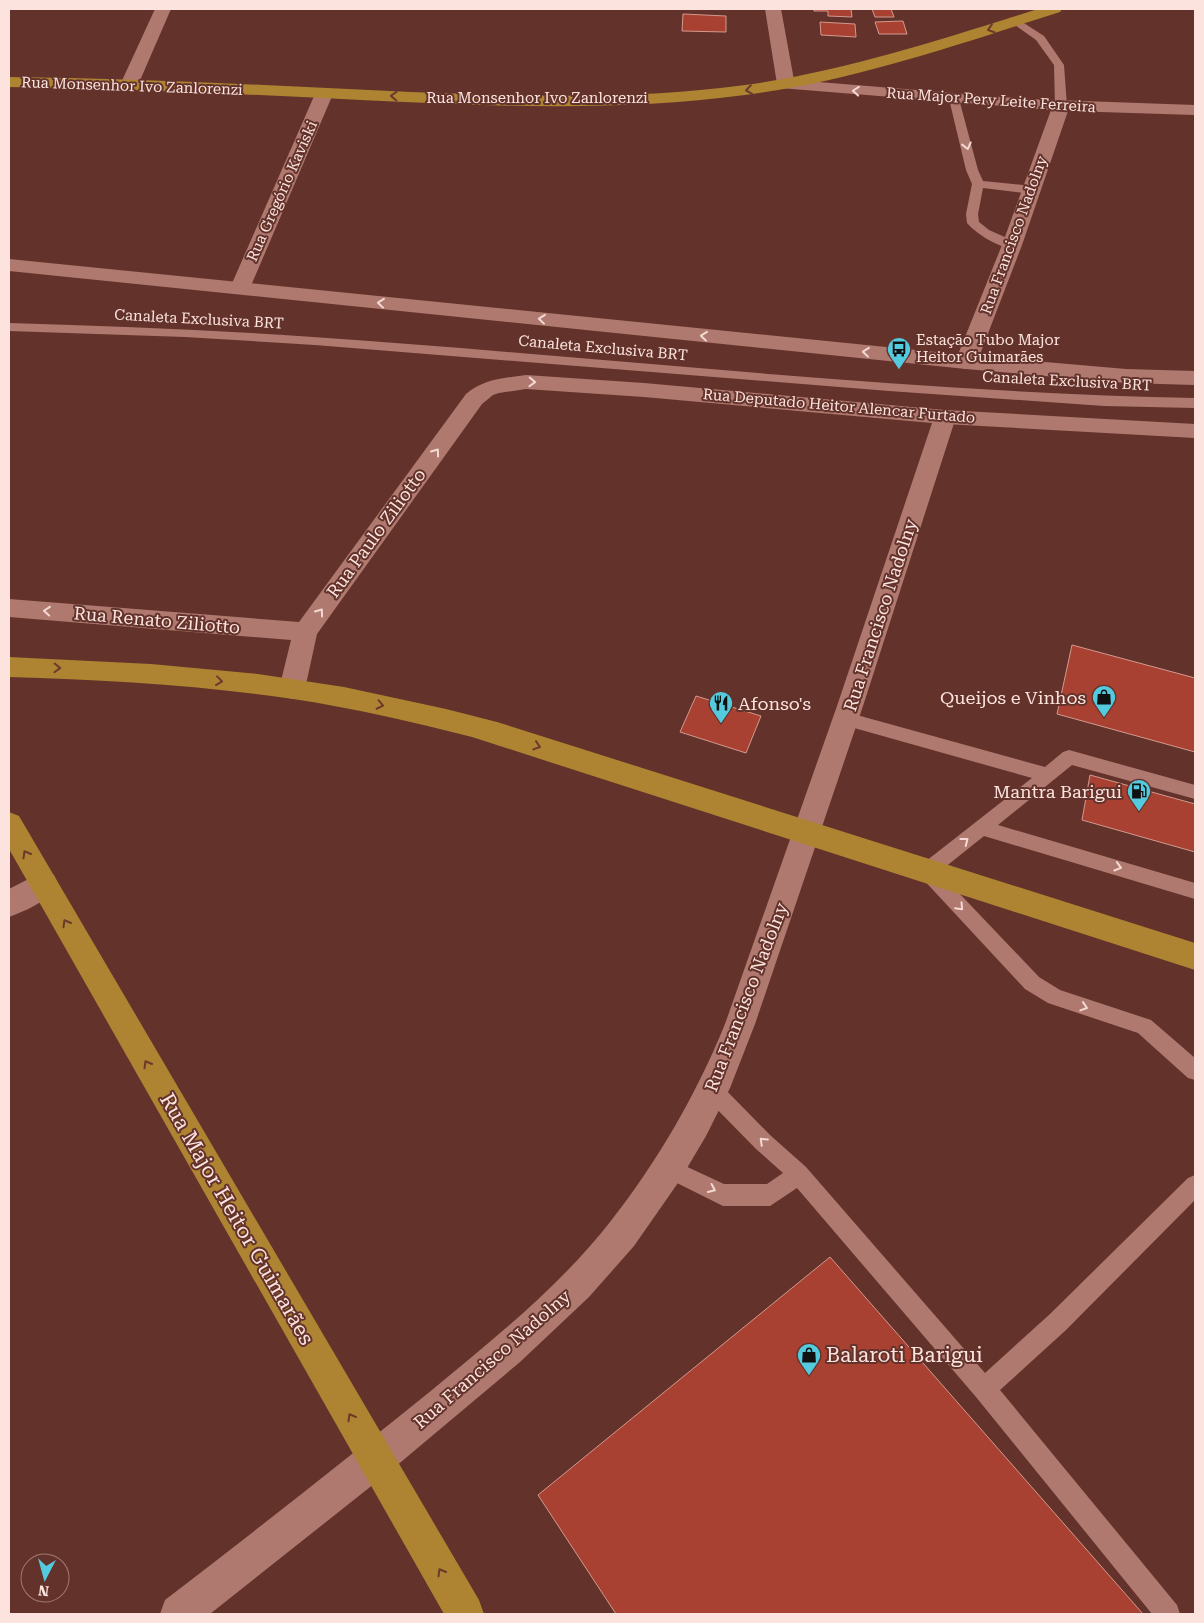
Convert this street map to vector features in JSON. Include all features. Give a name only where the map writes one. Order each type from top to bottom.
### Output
[{"type":"main road","name":"Rua Monsenhor Ivo Zanlorenzi","points":[[9,82],[500,100],[600,100],[692,96],[786,84],[904,57],[1054,9]]},
{"type":"main road","points":[[9,667],[201,678],[292,689],[431,716],[497,734],[1195,957]]},
{"type":"main road","name":"Rua Major Heitor Guimarães","points":[[9,824],[465,1614]]},
{"type":"street","points":[[129,85],[162,9]]},
{"type":"street","points":[[773,9],[786,84]]},
{"type":"street","name":"Rua Major Pery Leite Ferreira","points":[[786,84],[954,99],[1061,106],[1195,110]]},
{"type":"street","name":"Rua Gregório Kaviski","points":[[240,288],[324,94]]},
{"type":"street","name":"Rua Francisco Nadolny","points":[[966,362],[1012,245],[1061,106]]},
{"type":"street","points":[[9,265],[966,362],[1126,376],[1195,378]]},
{"type":"street","name":"Rua Deputado Heitor Alencar Furtado","points":[[485,390],[510,382],[590,385],[945,417],[1195,431]]},
{"type":"street","name":"Rua Paulo Ziliotto","points":[[292,689],[305,632],[474,398],[485,390]]},
{"type":"street","name":"Rua Francisco Nadolny","points":[[179,1614],[376,1459],[508,1350],[577,1285],[622,1234],[668,1168],[694,1125],[712,1090],[740,1024],[846,719],[945,417]]},
{"type":"street","name":"Rua Renato Ziliotto","points":[[9,608],[305,632]]},
{"type":"street","points":[[9,904],[44,884]]},
{"type":"lane","points":[[1016,21],[1040,38],[1059,65],[1061,106]]},
{"type":"lane","points":[[954,99],[972,170],[978,184],[972,214],[973,223],[986,233],[1012,245]]},
{"type":"lane","points":[[978,184],[1032,190]]},
{"type":"lane","name":"Canaleta Exclusiva BRT","points":[[9,327],[269,338],[889,387],[1104,401],[1195,403]]},
{"type":"lane","points":[[846,719],[1048,775]]},
{"type":"lane","points":[[1195,792],[1069,757],[927,871],[1032,983],[1055,997],[1144,1026],[1195,1071]]},
{"type":"lane","points":[[982,828],[1195,891]]},
{"type":"lane","points":[[712,1090],[763,1142],[799,1174],[984,1389],[1168,1614]]},
{"type":"lane","points":[[668,1168],[723,1195],[770,1195],[799,1174]]},
{"type":"lane","points":[[984,1389],[1058,1322],[1195,1185]]},
{"type":"building","points":[[814,9],[851,9],[852,17],[828,16],[828,11],[814,11]]},
{"type":"building","points":[[872,9],[891,9],[894,17],[875,17]]},
{"type":"building","points":[[683,14],[726,16],[726,32],[682,31]]},
{"type":"building","points":[[903,21],[907,34],[879,34],[875,22]]},
{"type":"building","points":[[820,22],[855,24],[856,37],[821,35]]},
{"type":"building","points":[[1072,645],[1195,678],[1195,752],[1057,714]]},
{"type":"building","name":"Afonso's","points":[[696,696],[761,716],[746,753],[680,732]]},
{"type":"building","name":"Mantra Barigui","points":[[1090,775],[1195,804],[1195,852],[1082,820]]},
{"type":"building","name":"Balaroti Barigui","points":[[830,1257],[1143,1614],[616,1614],[538,1495]]},
{"type":"place","name":"Estação Tubo Major Heitor Guimarães","points":[[899,370]]},
{"type":"place","name":"Queijos e Vinhos","points":[[1104,718]]},
{"type":"place","name":"Afonso's","points":[[721,724]]},
{"type":"place","name":"Mantra Barigui","points":[[1139,812]]},
{"type":"place","name":"Balaroti Barigui","points":[[809,1376]]}]
